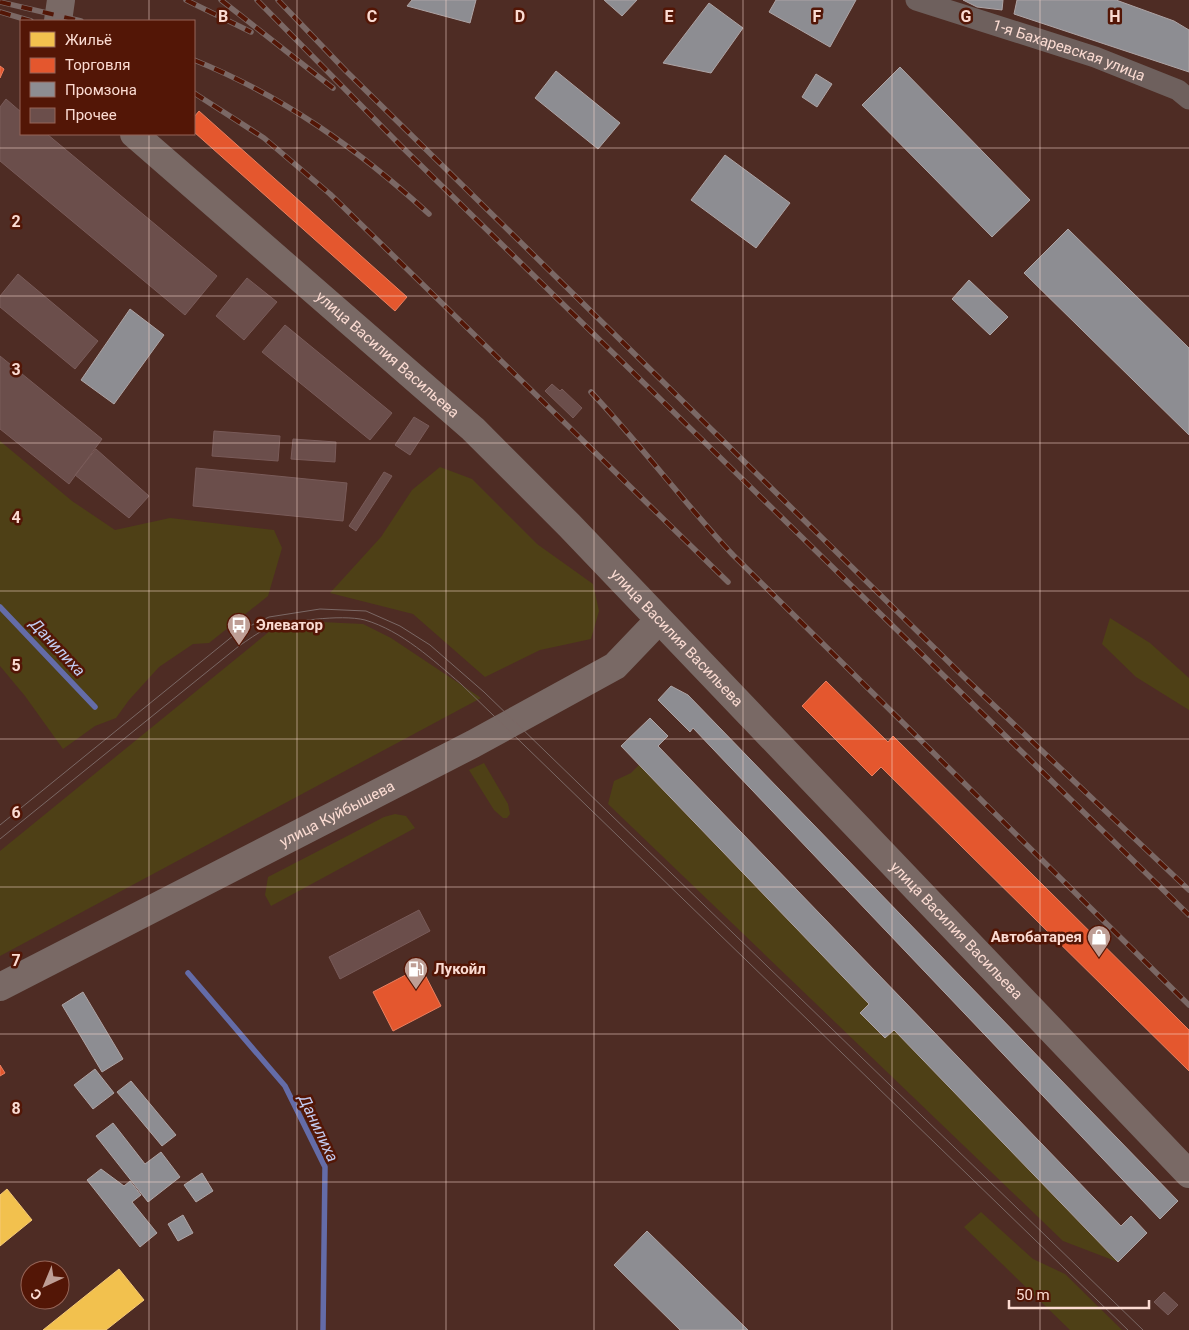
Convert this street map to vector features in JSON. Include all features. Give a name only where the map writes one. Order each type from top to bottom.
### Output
[{"type":"main road","points":[[58,20],[61,0]]},
{"type":"main road","name":"улица Василия Васильева","points":[[135,135],[473,429],[569,525],[897,866],[1189,1174]]},
{"type":"main road","name":"улица Куйбышева","points":[[0,987],[473,744],[615,666],[659,620]]},
{"type":"street","name":"1-я Бахаревская улица","points":[[916,0],[1095,57],[1178,90],[1189,99]]},
{"type":"shaded area","points":[[0,441],[72,501],[115,530],[170,518],[274,530],[282,548],[268,596],[209,643],[193,644],[159,667],[129,700],[116,718],[95,726],[63,749],[25,696],[0,666]]},
{"type":"shaded area","points":[[440,467],[472,479],[537,544],[593,584],[599,611],[591,639],[540,650],[485,677],[413,614],[330,593],[381,537],[412,490]]},
{"type":"shaded area","points":[[1110,618],[1150,643],[1189,678],[1189,710],[1136,677],[1102,644]]},
{"type":"shaded area","points":[[321,622],[363,624],[391,638],[481,698],[0,956],[0,851],[270,631]]},
{"type":"shaded area","points":[[484,763],[508,804],[510,814],[507,818],[503,818],[494,810],[469,770]]},
{"type":"shaded area","points":[[639,765],[869,1004],[861,1013],[884,1038],[894,1030],[1118,1262],[1063,1241],[608,804],[614,781],[631,773]]},
{"type":"shaded area","points":[[395,814],[406,816],[415,828],[271,906],[265,895],[268,877],[384,817]]},
{"type":"shaded area","points":[[981,1212],[1033,1259],[1065,1274],[1122,1330],[1070,1330],[964,1227]]},
{"type":"building: Жильё","points":[[7,1189],[32,1220],[0,1246],[0,1195]]},
{"type":"building: Жильё","points":[[119,1269],[144,1300],[106,1330],[43,1330]]},
{"type":"building: Торговля","points":[[0,66],[4,69],[0,78]]},
{"type":"building: Торговля","points":[[199,111],[407,297],[395,311],[195,133],[195,116]]},
{"type":"building: Торговля","points":[[826,681],[888,742],[893,736],[1189,1030],[1189,1071],[881,767],[872,776],[802,706]]},
{"type":"building: Торговля","points":[[421,967],[441,1006],[393,1031],[373,992]]},
{"type":"building: Торговля","points":[[0,1065],[5,1073],[0,1076]]},
{"type":"building: Промзона","points":[[412,0],[476,0],[470,23],[407,6]]},
{"type":"building: Промзона","points":[[604,0],[637,0],[622,16]]},
{"type":"building: Промзона","points":[[776,0],[856,0],[830,47],[769,12]]},
{"type":"building: Промзона","points":[[963,0],[1003,0],[1002,10],[977,7]]},
{"type":"building: Промзона","points":[[1017,0],[1116,0],[1174,21],[1189,30],[1189,72],[1014,14]]},
{"type":"building: Промзона","points":[[709,3],[743,28],[711,73],[663,63]]},
{"type":"building: Промзона","points":[[900,67],[1030,200],[992,237],[862,105]]},
{"type":"building: Промзона","points":[[556,71],[620,123],[598,149],[535,98]]},
{"type":"building: Промзона","points":[[816,74],[832,84],[817,107],[802,97]]},
{"type":"building: Промзона","points":[[725,155],[790,203],[756,248],[691,200]]},
{"type":"building: Промзона","points":[[1068,229],[1189,348],[1189,435],[1024,273]]},
{"type":"building: Промзона","points":[[969,280],[1008,317],[990,335],[952,299]]},
{"type":"building: Промзона","points":[[130,309],[164,335],[114,404],[81,380]]},
{"type":"building: Промзона","points":[[671,686],[688,695],[1178,1201],[1160,1219],[693,728],[690,732],[658,700]]},
{"type":"building: Промзона","points":[[650,718],[668,736],[658,746],[1121,1226],[1131,1216],[1147,1233],[1118,1262],[894,1030],[885,1038],[860,1013],[869,1004],[621,746]]},
{"type":"building: Промзона","points":[[83,992],[123,1059],[102,1072],[62,1005]]},
{"type":"building: Промзона","points":[[95,1069],[114,1093],[93,1109],[74,1085]]},
{"type":"building: Промзона","points":[[131,1081],[176,1135],[162,1146],[117,1092]]},
{"type":"building: Промзона","points":[[113,1123],[145,1164],[161,1152],[180,1177],[148,1202],[96,1136]]},
{"type":"building: Промзона","points":[[101,1169],[124,1186],[130,1181],[141,1195],[132,1202],[157,1233],[140,1247],[87,1180]]},
{"type":"building: Промзона","points":[[202,1173],[213,1191],[196,1202],[184,1185]]},
{"type":"building: Промзона","points":[[183,1215],[193,1233],[178,1241],[168,1224]]},
{"type":"building: Промзона","points":[[647,1231],[748,1330],[680,1330],[614,1265]]},
{"type":"building: Прочее","points":[[6,99],[20,111],[20,135],[48,135],[217,276],[185,315],[0,161],[0,107]]},
{"type":"building: Прочее","points":[[18,274],[98,341],[75,369],[0,307],[0,296]]},
{"type":"building: Прочее","points":[[247,278],[277,302],[244,340],[216,316]]},
{"type":"building: Прочее","points":[[285,325],[392,413],[370,440],[262,352]]},
{"type":"building: Прочее","points":[[0,356],[102,439],[69,484],[0,429]]},
{"type":"building: Прочее","points":[[552,384],[560,391],[562,389],[582,408],[573,418],[545,391]]},
{"type":"building: Прочее","points":[[414,417],[429,426],[410,455],[395,445]]},
{"type":"building: Прочее","points":[[214,431],[280,436],[278,461],[212,456]]},
{"type":"building: Прочее","points":[[293,439],[336,442],[335,462],[291,459]]},
{"type":"building: Прочее","points":[[96,449],[149,496],[129,518],[75,475]]},
{"type":"building: Прочее","points":[[196,468],[347,483],[343,521],[193,506]]},
{"type":"building: Прочее","points":[[384,472],[392,476],[356,531],[349,526]]},
{"type":"building: Прочее","points":[[419,910],[430,931],[340,979],[329,957]]},
{"type":"building: Прочее","points":[[1164,1292],[1178,1305],[1168,1315],[1154,1302]]},
{"type":"waterway","name":"Данилиха","points":[[0,607],[95,707]]},
{"type":"waterway","name":"Данилиха","points":[[188,973],[285,1086],[325,1167],[323,1330]]},
{"type":"tram line","points":[[0,825],[239,631],[269,617],[320,609],[366,611],[400,626],[430,645],[484,692],[1143,1330]]},
{"type":"tram line","points":[[0,839],[239,646],[259,632],[288,623],[329,618],[355,618],[379,625],[416,647],[461,684],[1128,1330]]},
{"type":"railway","points":[[186,0],[251,32]]},
{"type":"railway","points":[[221,0],[333,88]]},
{"type":"railway","points":[[257,0],[401,146],[1189,915]]},
{"type":"railway","points":[[278,0],[346,71],[965,678],[1189,890]]},
{"type":"railway","points":[[0,2],[77,20]]},
{"type":"railway","points":[[0,12],[28,20]]},
{"type":"railway","points":[[195,60],[258,90],[318,126],[375,168],[429,214]]},
{"type":"railway","points":[[195,94],[264,138],[330,194],[728,582]]},
{"type":"railway","points":[[591,392],[733,555],[1189,1005]]},
{"type":"place","name":"Элеватор","points":[[239,646]]},
{"type":"place","name":"Автобатарея","points":[[1099,958]]},
{"type":"place","name":"Лукойл","points":[[416,990]]}]
